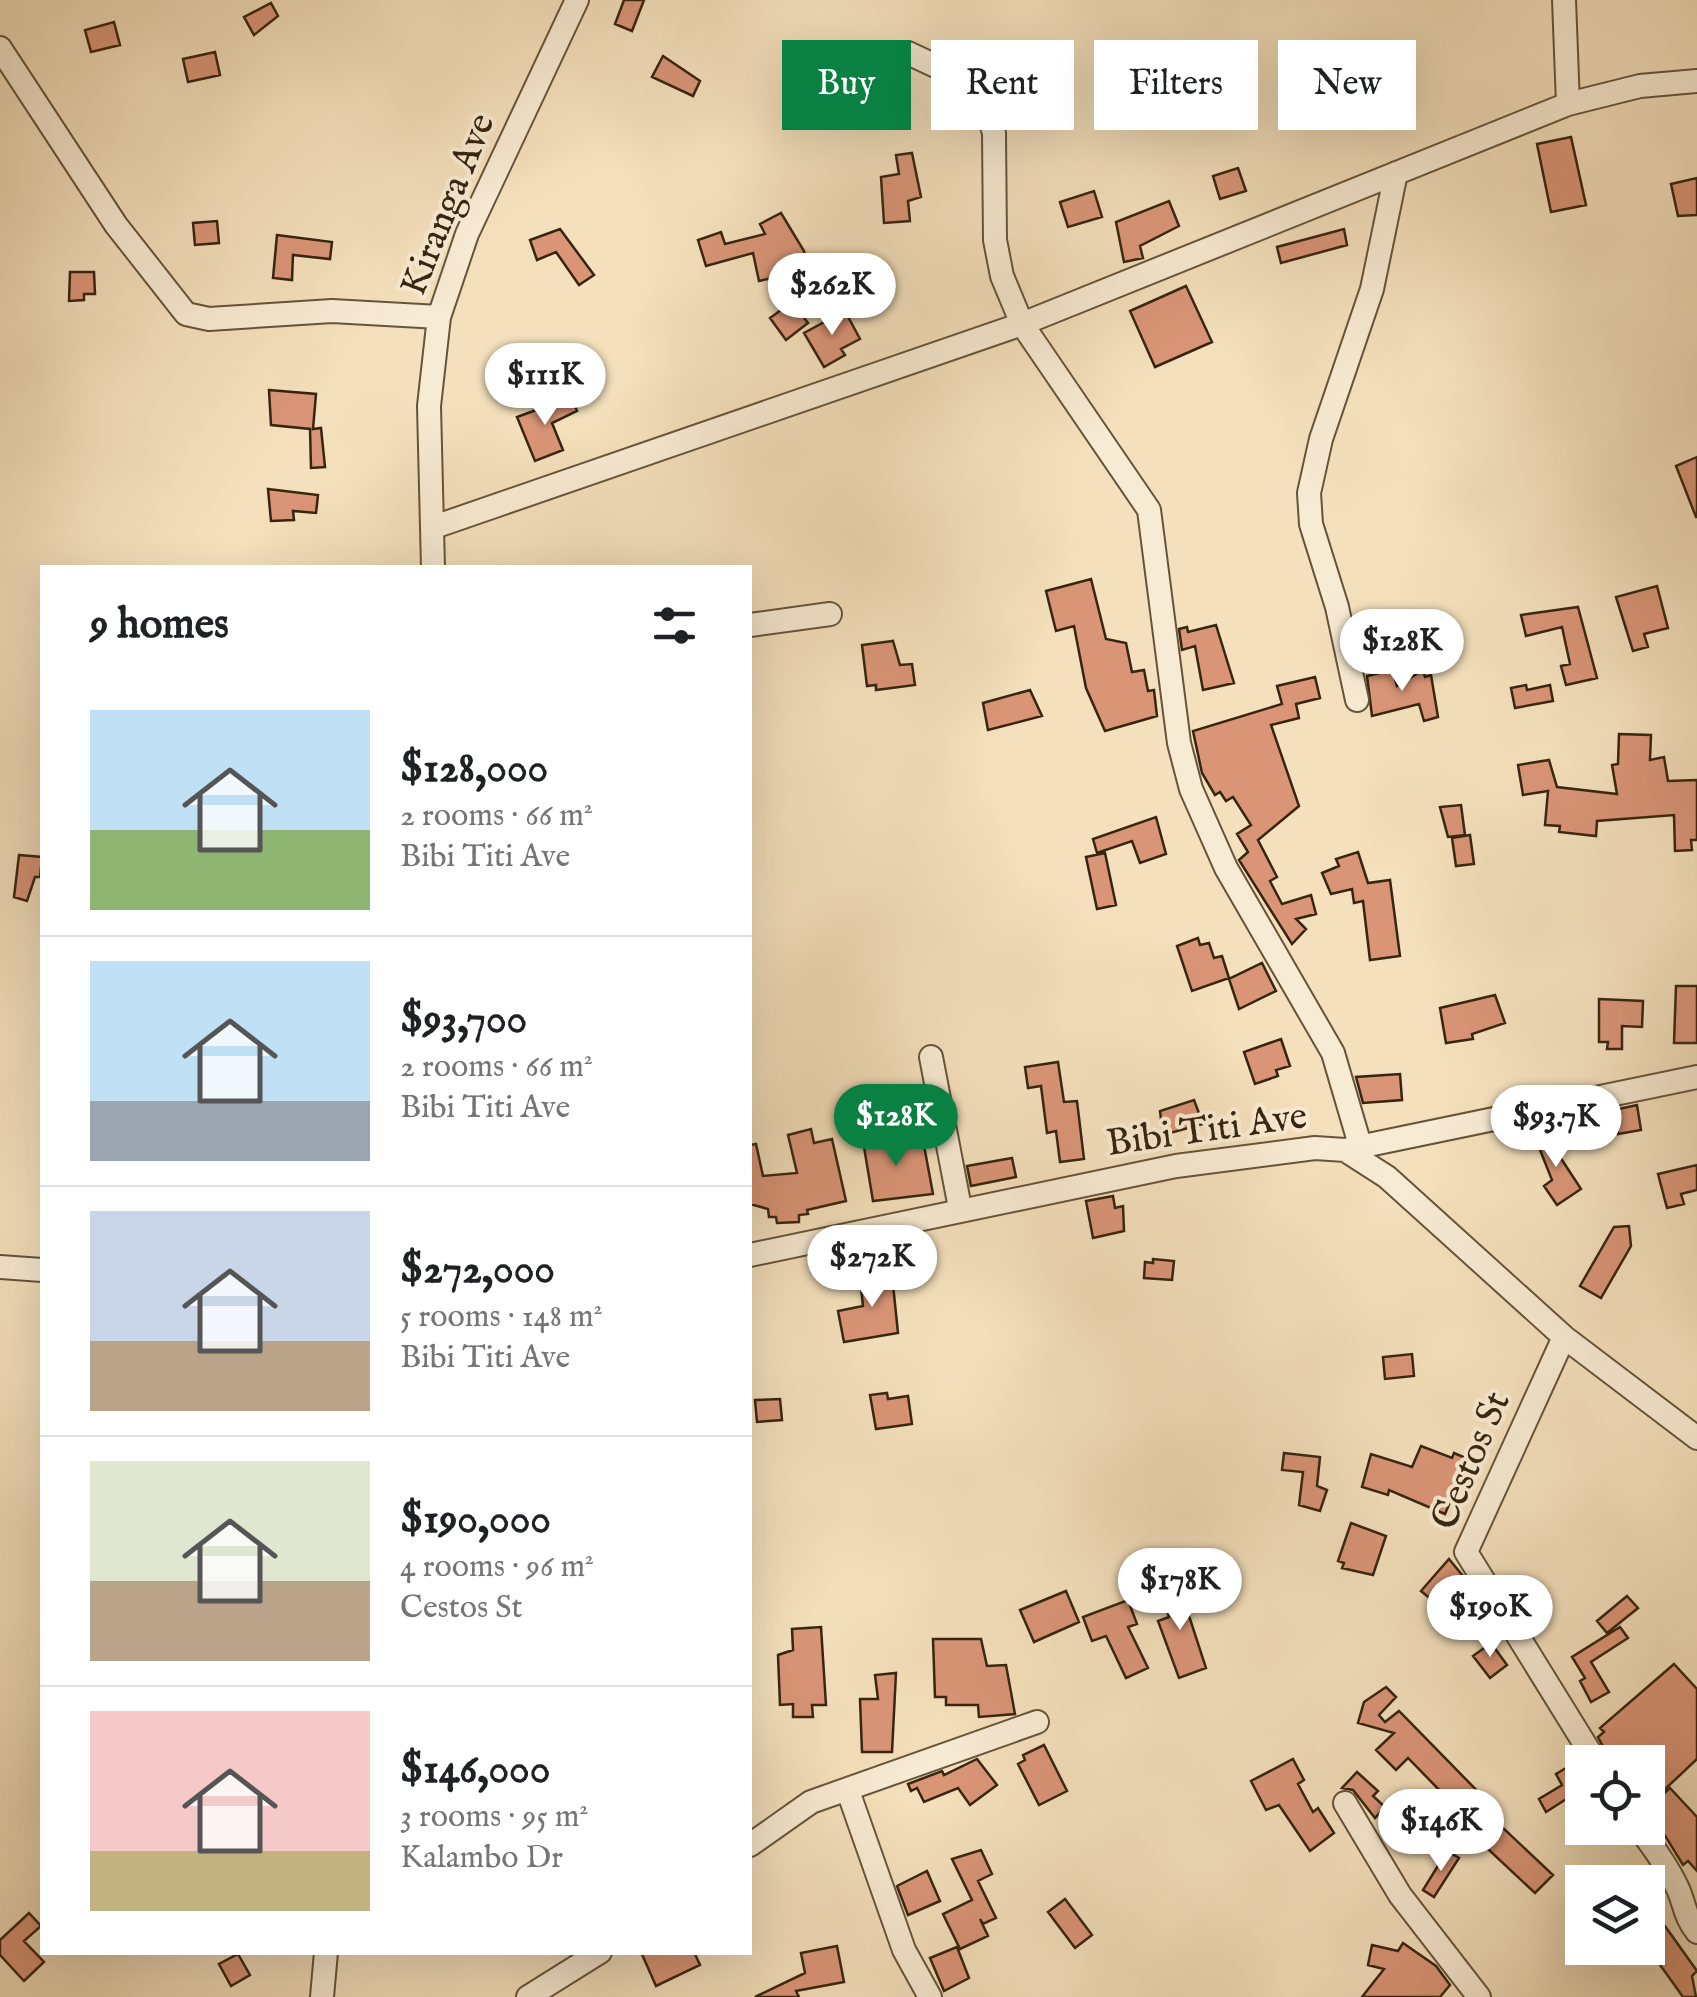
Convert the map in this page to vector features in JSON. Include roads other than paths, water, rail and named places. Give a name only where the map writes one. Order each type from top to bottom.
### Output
[{"type":"street","name":"Kiranga Ave","points":[[434,565],[429,406],[439,317],[467,234],[577,0]]},
{"type":"street","points":[[1564,0],[1568,104]]},
{"type":"street","points":[[0,48],[116,225],[186,314],[209,319],[332,311],[439,317]]},
{"type":"street","points":[[911,54],[957,76],[985,104],[994,134],[998,260],[1022,324],[1149,510],[1177,726],[1192,789],[1226,868],[1333,1053],[1353,1147],[1697,1076]]},
{"type":"street","points":[[434,527],[1022,324],[1568,104],[1640,86],[1697,82]]},
{"type":"street","points":[[1357,700],[1336,606],[1311,524],[1309,493],[1326,422],[1372,289],[1396,174]]},
{"type":"street","points":[[752,625],[830,614]]},
{"type":"street","points":[[932,1057],[960,1208]]},
{"type":"street","name":"Bibi Titi Ave","points":[[752,1255],[960,1208],[1176,1166],[1315,1148],[1353,1147],[1564,1336],[1697,1438]]},
{"type":"street","points":[[0,1267],[40,1270]]},
{"type":"street","name":"Cestos St","points":[[1564,1336],[1466,1552],[1585,1745]]},
{"type":"street","points":[[752,1844],[811,1802],[1038,1722]]},
{"type":"street","points":[[848,1791],[904,1950],[930,1997]]},
{"type":"street","points":[[1345,1803],[1400,1895],[1478,1997]]},
{"type":"street","points":[[1652,1845],[1680,1894],[1684,1916],[1697,1932]]},
{"type":"street","points":[[322,1997],[326,1955]]},
{"type":"street","points":[[528,1997],[595,1955]]}]
